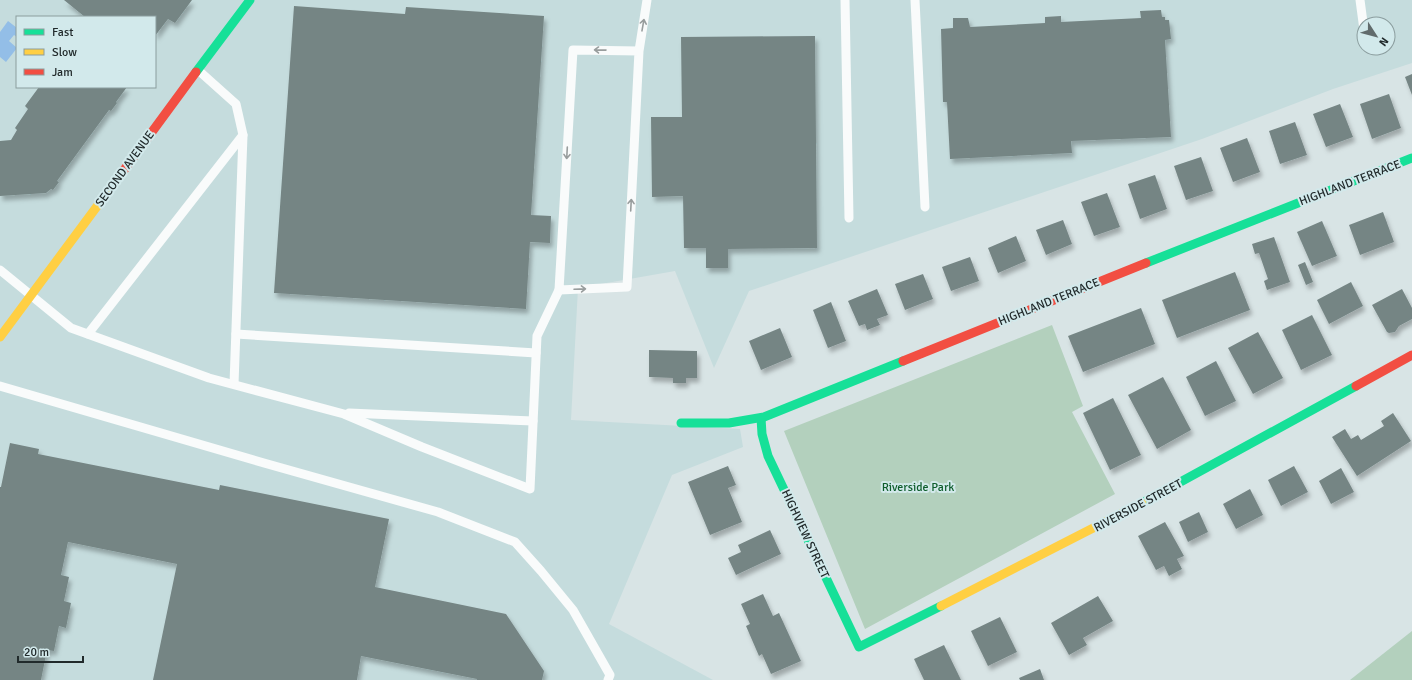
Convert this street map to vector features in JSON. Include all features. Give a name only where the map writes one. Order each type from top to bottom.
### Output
[{"type":"street","name":"SECOND AVENUE","points":[[0,337],[250,0]]},
{"type":"street","name":"HIGHLAND TERRACE","points":[[681,423],[709,425],[729,424],[761,418],[1412,158]]},
{"type":"street","name":"RIVERSIDE STREET","points":[[859,647],[1125,513],[1412,355]]},
{"type":"street","name":"HIGHVIEW STREET","points":[[761,418],[764,446],[768,456],[859,647]]},
{"type":"lane","points":[[560,290],[627,287],[639,51],[647,0]]},
{"type":"lane","points":[[845,0],[849,218]]},
{"type":"lane","points":[[914,0],[925,207]]},
{"type":"lane","points":[[1360,0],[1362,16]]},
{"type":"lane","points":[[0,270],[71,328],[209,378],[340,413],[530,489],[537,336],[560,290],[573,50],[639,51]]},
{"type":"lane","points":[[198,70],[236,104],[243,135],[234,384]]},
{"type":"lane","points":[[88,334],[243,135]]},
{"type":"lane","points":[[236,334],[536,353]]},
{"type":"lane","points":[[0,386],[438,512],[515,542],[541,571],[572,610],[610,675],[608,680]]},
{"type":"lane","points":[[340,413],[533,421]]},
{"type":"shaded area","points":[[0,0],[1412,0],[1412,63],[1333,89],[1202,139],[749,291],[714,368],[675,271],[578,288],[571,420],[740,429],[743,447],[672,475],[609,624],[713,680],[0,680]]},
{"type":"green space","name":"Riverside Park","points":[[1052,325],[1083,406],[1072,412],[1115,494],[865,629],[784,431]]},
{"type":"green space","points":[[1412,631],[1412,680],[1350,680]]},
{"type":"water","points":[[8,21],[16,27],[16,36],[14,35],[9,41],[16,47],[16,49],[6,62],[0,57],[0,32]]},
{"type":"building","points":[[64,0],[192,0],[175,23],[168,19],[156,35],[156,16],[84,16]]},
{"type":"building","points":[[294,6],[405,14],[406,7],[544,16],[531,215],[551,216],[550,243],[530,242],[526,309],[274,293]]},
{"type":"building","points":[[1161,10],[1162,17],[1165,17],[1165,20],[1169,20],[1171,39],[1165,40],[1171,137],[1071,141],[1072,153],[950,159],[947,102],[943,102],[941,29],[953,28],[953,18],[968,18],[970,27],[1045,23],[1045,17],[1061,16],[1061,22],[1141,18],[1140,11]]},
{"type":"building","points":[[815,36],[817,248],[728,249],[728,268],[706,268],[706,248],[684,248],[683,196],[652,197],[651,117],[682,117],[681,37]]},
{"type":"building","points":[[1412,74],[1412,95],[1405,77]]},
{"type":"building","points":[[38,88],[126,88],[116,102],[117,103],[111,111],[109,110],[57,181],[59,182],[53,190],[51,189],[46,193],[0,196],[0,141],[11,140],[17,130],[15,128],[28,109],[25,106]]},
{"type":"building","points":[[1389,94],[1401,128],[1372,139],[1360,104]]},
{"type":"building","points":[[1340,104],[1353,137],[1326,147],[1313,114]]},
{"type":"building","points":[[1295,122],[1307,155],[1280,164],[1269,131]]},
{"type":"building","points":[[1247,138],[1260,172],[1233,182],[1220,148]]},
{"type":"building","points":[[1201,157],[1213,191],[1186,200],[1174,166]]},
{"type":"building","points":[[1155,175],[1167,209],[1140,219],[1128,184]]},
{"type":"building","points":[[1107,193],[1120,227],[1094,236],[1081,202]]},
{"type":"building","points":[[1383,212],[1394,242],[1360,255],[1349,225]]},
{"type":"building","points":[[1063,220],[1072,244],[1046,255],[1036,230]]},
{"type":"building","points":[[1322,221],[1337,256],[1312,266],[1297,232]]},
{"type":"building","points":[[1016,236],[1026,261],[998,273],[988,248]]},
{"type":"building","points":[[1274,237],[1290,282],[1267,290],[1264,281],[1268,279],[1259,253],[1255,254],[1252,244]]},
{"type":"building","points":[[970,257],[979,281],[951,291],[942,267]]},
{"type":"building","points":[[1305,262],[1313,282],[1306,285],[1298,265]]},
{"type":"building","points":[[1235,272],[1250,310],[1177,338],[1162,300]]},
{"type":"building","points":[[923,274],[933,299],[905,310],[895,284]]},
{"type":"building","points":[[1351,282],[1363,306],[1329,324],[1317,300]]},
{"type":"building","points":[[877,289],[888,315],[877,319],[880,325],[867,330],[865,324],[859,326],[848,301]]},
{"type":"building","points":[[1402,289],[1412,308],[1412,319],[1399,326],[1395,332],[1389,333],[1372,305]]},
{"type":"building","points":[[831,302],[846,341],[828,348],[813,310]]},
{"type":"building","points":[[1141,308],[1155,344],[1083,372],[1068,336]]},
{"type":"building","points":[[1312,315],[1332,355],[1301,370],[1282,330]]},
{"type":"building","points":[[780,328],[792,357],[761,370],[749,341]]},
{"type":"building","points":[[1258,332],[1283,378],[1253,394],[1228,348]]},
{"type":"building","points":[[649,350],[697,351],[697,378],[686,378],[686,383],[673,383],[673,378],[649,377]]},
{"type":"building","points":[[1216,361],[1236,401],[1205,416],[1186,377]]},
{"type":"building","points":[[1163,377],[1191,430],[1157,449],[1128,395]]},
{"type":"building","points":[[1113,398],[1141,455],[1110,470],[1083,413]]},
{"type":"building","points":[[1393,413],[1411,441],[1357,476],[1332,437],[1345,429],[1351,439],[1358,435],[1361,440],[1384,426],[1381,421]]},
{"type":"building","points":[[10,443],[39,449],[38,454],[219,490],[220,485],[389,519],[375,587],[506,614],[544,671],[542,680],[477,680],[361,656],[357,680],[153,680],[177,564],[68,542],[61,575],[69,577],[64,601],[71,603],[66,628],[59,626],[54,651],[47,650],[41,680],[0,680],[0,487]]},
{"type":"building","points":[[728,466],[736,485],[728,488],[742,522],[710,535],[688,482]]},
{"type":"building","points":[[1294,466],[1308,492],[1281,506],[1268,480]]},
{"type":"building","points":[[1341,468],[1354,492],[1331,504],[1319,481]]},
{"type":"building","points":[[1250,489],[1263,515],[1236,529],[1223,504]]},
{"type":"building","points":[[1199,512],[1208,532],[1188,542],[1179,522]]},
{"type":"building","points":[[1165,522],[1184,556],[1177,559],[1182,569],[1169,576],[1164,566],[1156,570],[1138,536]]},
{"type":"building","points":[[770,530],[781,554],[736,575],[728,558],[741,552],[738,545]]},
{"type":"building","points":[[763,594],[773,616],[779,613],[801,661],[771,674],[762,654],[759,656],[746,626],[750,624],[741,604]]},
{"type":"building","points":[[1098,596],[1113,621],[1083,638],[1087,645],[1069,655],[1051,623]]},
{"type":"building","points":[[1000,617],[1017,652],[988,666],[971,631]]},
{"type":"building","points":[[944,645],[961,680],[924,680],[914,659]]},
{"type":"building","points":[[1040,669],[1044,680],[1020,680],[1019,678]]},
{"type":"traffic: fast","points":[[196,72],[250,0]]},
{"type":"traffic: fast","points":[[1146,263],[1412,158]]},
{"type":"traffic: fast","points":[[681,423],[729,423],[764,417],[903,361]]},
{"type":"traffic: fast","points":[[1142,503],[1356,386]]},
{"type":"traffic: fast","points":[[761,418],[762,434],[768,456],[859,647],[941,606]]},
{"type":"traffic: slow","points":[[0,337],[124,170]]},
{"type":"traffic: slow","points":[[941,606],[1142,503]]},
{"type":"traffic: jam","points":[[124,170],[196,72]]},
{"type":"traffic: jam","points":[[903,361],[1146,263]]},
{"type":"traffic: jam","points":[[1356,386],[1412,355]]}]
